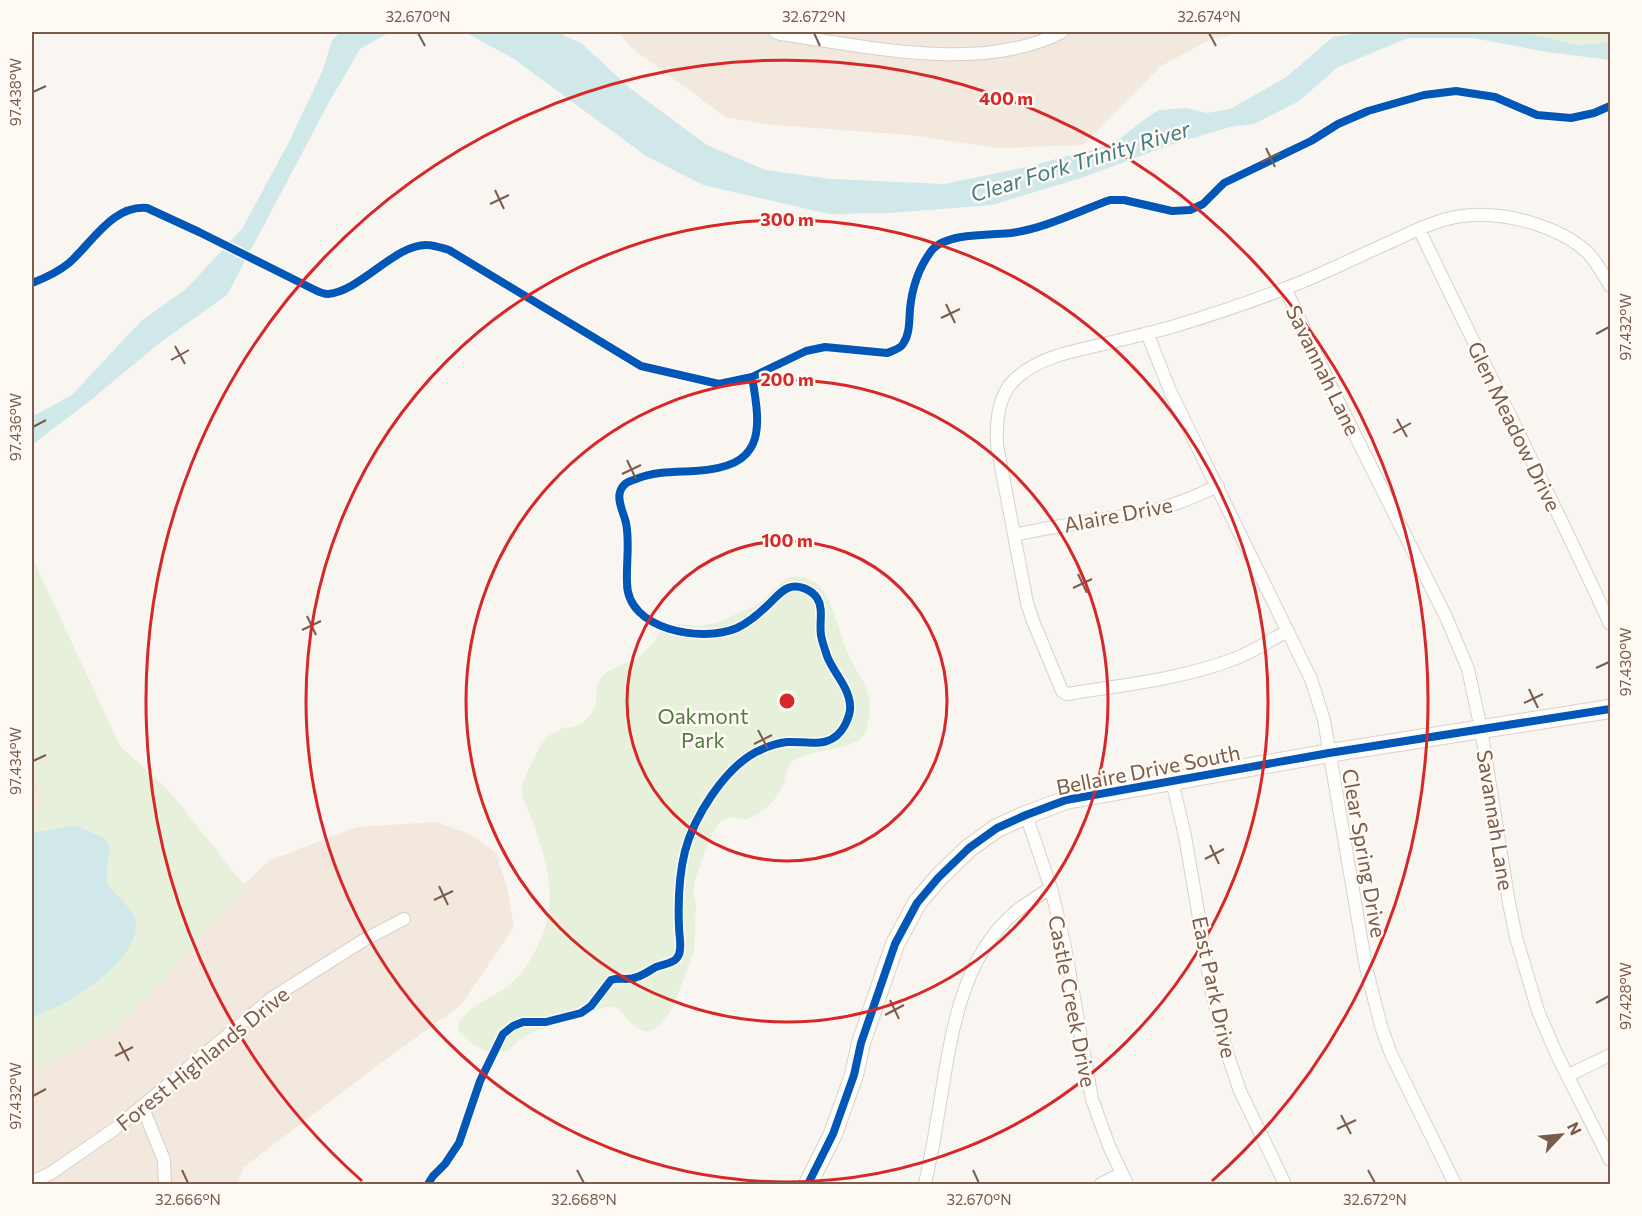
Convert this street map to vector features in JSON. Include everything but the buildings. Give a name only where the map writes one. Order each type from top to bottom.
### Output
[{"type":"street","points":[[775,32],[889,50],[939,54],[991,53],[1025,46],[1062,32]]},
{"type":"street","points":[[1288,631],[1237,658],[1215,666],[1067,694],[1060,687],[1027,603],[997,445],[998,415],[1009,386],[1020,375],[1049,358],[1176,325],[1285,288],[1419,229],[1455,217],[1506,216],[1546,227],[1587,252],[1611,286]]},
{"type":"street","name":"Glen Meadow Drive","points":[[1419,229],[1563,521],[1611,624]]},
{"type":"street","name":"Savannah Lane","points":[[1285,288],[1337,399],[1446,617],[1473,685],[1516,937],[1538,1011],[1567,1076],[1611,1160]]},
{"type":"street","name":"Clear Spring Drive","points":[[1147,333],[1171,393],[1311,679],[1324,720],[1366,967],[1381,1026],[1391,1054],[1455,1185]]},
{"type":"street","name":"Alaire Drive","points":[[1015,535],[1043,528],[1164,508],[1218,486]]},
{"type":"street","name":"Bellaire Drive South","points":[[808,1185],[854,1075],[861,1043],[895,944],[917,903],[953,862],[997,828],[1026,814],[1066,800],[1329,753],[1611,709]]},
{"type":"street","name":"East Park Drive","points":[[1172,780],[1185,836],[1212,994],[1226,1050],[1240,1091],[1285,1185]]},
{"type":"street","name":"Castle Creek Drive","points":[[1026,814],[1051,888],[1065,947],[1092,1099],[1106,1138],[1125,1179]]},
{"type":"street","points":[[925,1185],[951,1040],[966,987],[977,963],[1000,928],[1024,906],[1051,888]]},
{"type":"street","name":"Forest Highlands Drive","points":[[32,1182],[51,1173],[116,1128],[272,998],[364,940],[404,919]]},
{"type":"street","points":[[1567,1076],[1611,1055]]},
{"type":"street","points":[[142,1106],[164,1161],[165,1185]]},
{"type":"street","points":[[822,1185],[825,1149]]},
{"type":"street","points":[[1101,1185],[1125,1179]]},
{"type":"shaded area","points":[[619,32],[1242,32],[1209,40],[1161,66],[1083,145],[999,148],[909,135],[774,125],[727,118],[629,46]]},
{"type":"shaded area","points":[[32,766],[44,804],[32,815]]},
{"type":"shaded area","points":[[436,822],[470,834],[496,853],[508,891],[514,927],[461,1005],[243,1168],[238,1184],[32,1184],[32,1071],[114,1029],[174,969],[244,885],[268,861],[357,827]]},
{"type":"green space","points":[[1519,32],[1610,32],[1610,42],[1580,45]]},
{"type":"green space","points":[[32,557],[120,746],[169,791],[244,885],[174,969],[114,1029],[32,1071],[32,815],[44,804],[32,766]]},
{"type":"green space","name":"Oakmont Park","points":[[796,576],[818,585],[830,603],[848,654],[868,695],[869,715],[864,735],[852,743],[796,759],[788,768],[776,798],[767,807],[746,820],[731,817],[723,820],[715,829],[695,880],[693,892],[696,904],[694,952],[672,1009],[660,1025],[648,1032],[640,1030],[619,1010],[608,1007],[531,1033],[503,1052],[493,1053],[477,1046],[459,1032],[458,1024],[475,1006],[508,986],[520,975],[537,948],[547,920],[550,892],[548,877],[522,791],[524,779],[541,744],[554,732],[583,722],[593,710],[598,682],[601,678],[609,671],[640,656],[666,625],[698,626],[716,623],[755,606],[786,579]]},
{"type":"water","points":[[340,32],[390,32],[360,49],[328,104],[227,295],[162,341],[32,445],[32,415],[72,395],[141,321],[186,289],[242,229],[289,142],[322,72],[332,41]]},
{"type":"water","name":"Clear Fork Trinity River","points":[[465,32],[556,32],[581,43],[631,89],[707,145],[765,170],[832,179],[944,184],[1022,168],[1102,147],[1119,139],[1159,110],[1186,108],[1207,113],[1230,109],[1285,78],[1333,37],[1364,32],[1519,32],[1580,45],[1610,42],[1610,60],[1547,52],[1473,38],[1408,38],[1338,67],[1299,101],[1254,124],[1230,127],[1170,145],[1081,178],[992,205],[890,213],[829,214],[703,185],[646,156],[514,59]]},
{"type":"water","points":[[75,825],[104,838],[110,846],[108,883],[133,914],[135,934],[128,950],[99,980],[63,1004],[32,1017],[32,833]]},
{"type":"cycle path","points":[[32,283],[65,266],[113,219],[135,209],[147,208],[326,294],[353,285],[403,252],[427,245],[449,250],[641,366],[719,384],[752,377],[806,351],[825,347],[887,353],[898,349],[907,336],[912,293],[920,271],[932,250],[947,240],[1023,231],[1110,200],[1124,200],[1172,211],[1190,210],[1203,204],[1224,183],[1311,141],[1338,124],[1368,111],[1424,95],[1456,91],[1495,97],[1537,115],[1571,118],[1594,113],[1610,106]]},
{"type":"cycle path","points":[[428,1184],[459,1143],[480,1081],[503,1034],[523,1022],[546,1022],[581,1013],[591,1006],[611,980],[634,978],[677,958],[680,953],[679,889],[685,851],[703,809],[722,782],[744,760],[756,752],[783,743],[827,741],[840,733],[845,725],[850,710],[849,698],[827,656],[821,635],[819,602],[808,590],[800,587],[788,588],[742,626],[705,634],[669,629],[653,622],[639,612],[630,599],[627,583],[627,530],[619,499],[621,489],[626,483],[643,476],[718,468],[746,454],[753,444],[757,430],[752,377]]},
{"type":"cycle path","points":[[808,1184],[833,1134],[895,944],[917,903],[938,878],[969,848],[997,828],[1066,800],[1329,753],[1610,709]]}]
